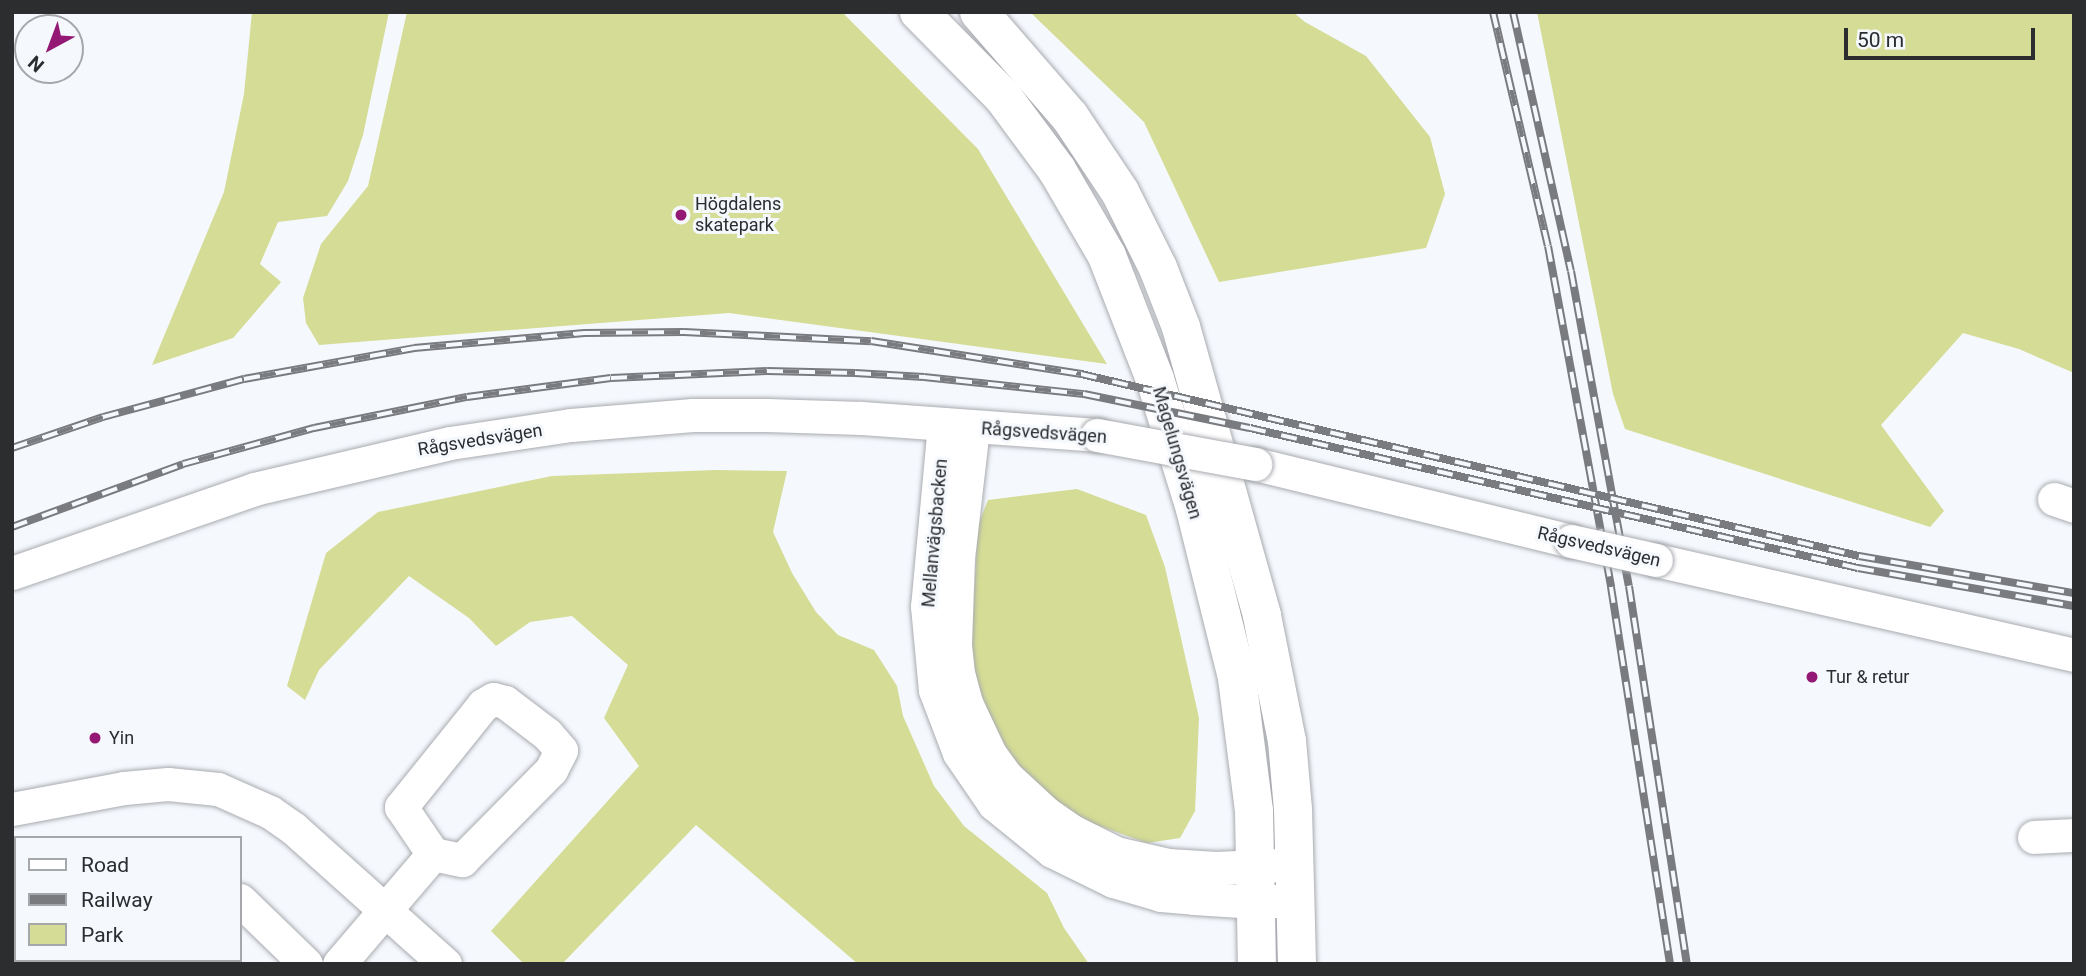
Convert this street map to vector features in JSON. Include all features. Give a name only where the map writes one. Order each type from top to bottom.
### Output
[{"type":"main road","name":"Magelungsvägen","points":[[919,12],[972,62],[1030,132],[1084,212],[1127,303],[1155,379],[1195,509],[1237,678],[1253,794],[1257,964]]},
{"type":"main road","points":[[979,12],[1070,117],[1120,192],[1158,268],[1181,327],[1262,616],[1287,741],[1297,964]]},
{"type":"street","name":"Rågsvedsvägen","points":[[12,573],[254,489],[450,443],[571,425],[693,415],[861,418],[1097,435],[1255,464],[1571,541],[2074,655]]},
{"type":"street","name":"Mellanvägsbacken","points":[[959,426],[927,606],[935,690],[959,753],[994,804],[1052,851],[1113,881],[1161,895],[1255,883],[1295,882]]},
{"type":"street","points":[[492,699],[505,702],[547,734],[561,750],[558,758],[551,770],[462,860],[433,853],[401,807],[483,705],[492,699]]},
{"type":"street","points":[[12,809],[124,788],[168,784],[218,789],[270,812],[293,828],[445,964]]},
{"type":"street","points":[[2034,837],[2074,835]]},
{"type":"street","points":[[339,964],[433,853]]},
{"type":"street","points":[[242,902],[306,964]]},
{"type":"green space","points":[[252,12],[389,12],[363,135],[348,181],[327,216],[278,222],[260,264],[281,282],[233,338],[152,365],[224,192],[244,94]]},
{"type":"green space","name":"Högdalens skatepark","points":[[407,12],[842,12],[978,149],[1107,364],[729,313],[319,345],[306,323],[303,298],[321,244],[368,186]]},
{"type":"green space","points":[[1030,12],[1293,12],[1305,22],[1366,56],[1430,137],[1445,194],[1426,248],[1219,282],[1144,122]]},
{"type":"green space","points":[[1537,12],[2074,12],[2074,373],[2019,349],[1963,333],[1881,425],[1944,511],[1930,527],[1625,429],[1613,394]]},
{"type":"green space","points":[[716,470],[787,471],[773,532],[792,573],[816,612],[838,635],[874,650],[897,686],[903,716],[934,786],[964,826],[1047,893],[1064,928],[1089,964],[858,964],[696,825],[562,964],[524,964],[491,931],[639,766],[604,718],[628,665],[572,616],[530,622],[496,646],[469,618],[409,576],[319,670],[305,700],[287,686],[326,553],[378,512],[552,476]]},
{"type":"green space","points":[[1077,489],[1146,515],[1165,567],[1199,718],[1195,811],[1180,838],[1147,843],[1091,823],[1050,798],[1013,761],[988,712],[970,663],[978,525],[988,500]]},
{"type":"railway","points":[[1493,12],[1548,246],[1611,587],[1670,964]]},
{"type":"railway","points":[[1513,12],[1571,271],[1629,586],[1687,964]]},
{"type":"railway","points":[[12,448],[103,417],[244,379],[414,348],[584,333],[684,332],[871,341],[1081,374],[1859,556],[2074,593]]},
{"type":"railway","points":[[12,527],[183,464],[314,428],[467,397],[611,378],[767,371],[855,373],[924,377],[1084,394],[1250,428],[1858,568],[2074,606]]},
{"type":"place","name":"Högdalens skatepark","points":[[681,215]]},
{"type":"place","name":"Tur & retur","points":[[1812,677]]},
{"type":"place","name":"Yin","points":[[95,738]]}]
